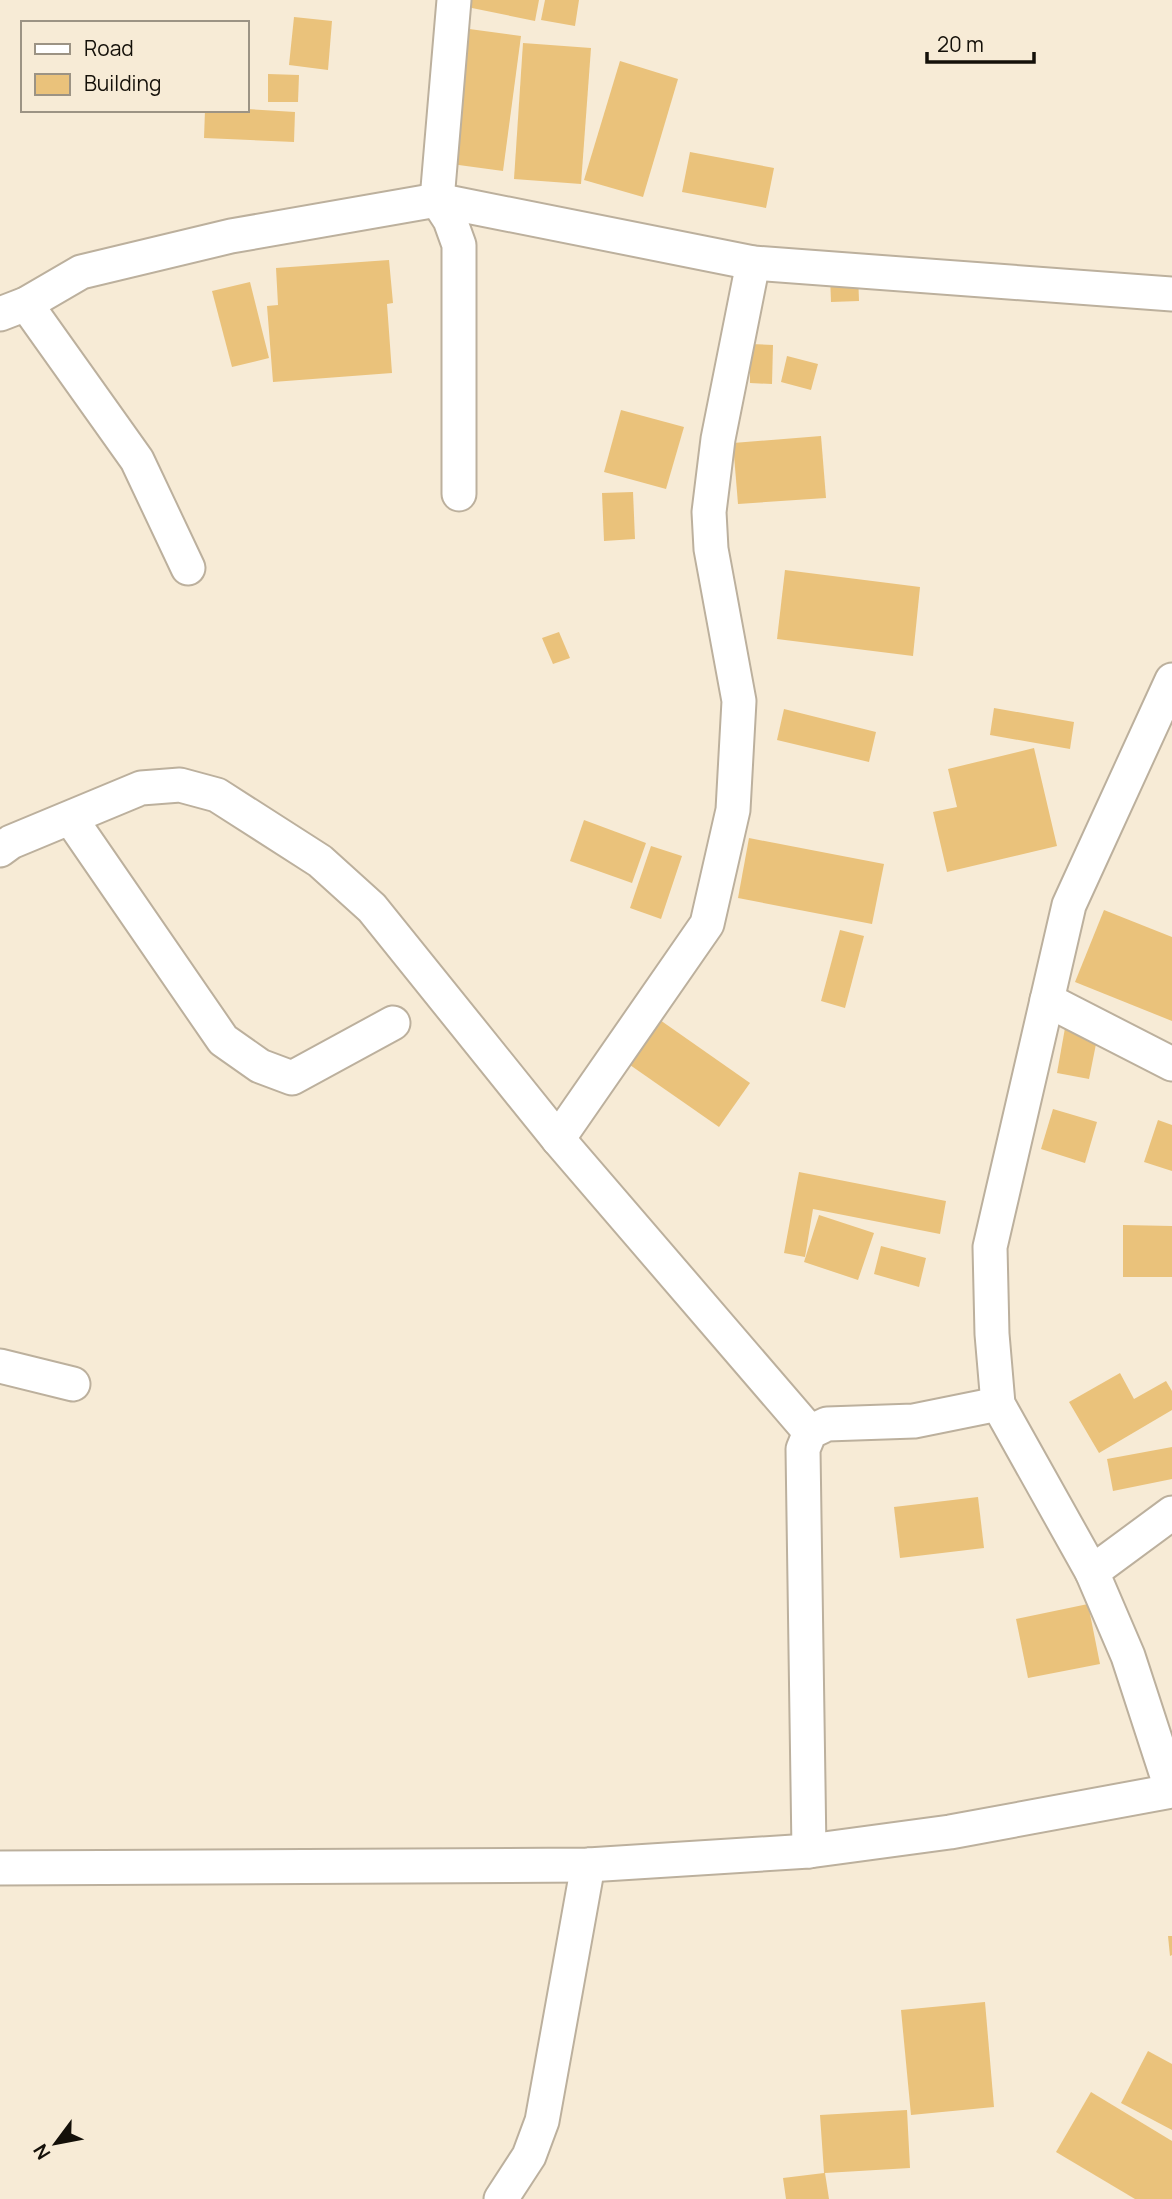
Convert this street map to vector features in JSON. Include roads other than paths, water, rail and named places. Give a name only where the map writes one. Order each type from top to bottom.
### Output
[{"type":"street","points":[[454,0],[437,200],[450,220],[459,245],[459,494]]},
{"type":"street","points":[[188,568],[136,460],[13,309],[81,272],[231,236],[437,200],[753,263],[1172,294]]},
{"type":"street","points":[[558,1139],[707,924],[733,810],[739,701],[711,549],[709,512],[718,439],[753,263]]},
{"type":"street","points":[[0,1868],[588,1865],[809,1851],[950,1832],[1172,1791],[1128,1656],[1092,1572],[998,1404],[992,1334],[990,1247],[1069,905],[1172,680]]},
{"type":"street","points":[[4,841],[71,819],[141,788],[180,785],[217,795],[320,861],[372,908],[558,1139],[810,1432]]},
{"type":"street","points":[[71,819],[223,1040],[260,1066],[292,1078],[393,1023]]},
{"type":"street","points":[[1047,1000],[1172,1064]]},
{"type":"street","points":[[0,1366],[73,1384]]},
{"type":"street","points":[[809,1851],[803,1450],[810,1432],[827,1424],[914,1421],[998,1404]]},
{"type":"street","points":[[1092,1572],[1172,1513]]},
{"type":"street","points":[[501,2199],[529,2156],[542,2121],[588,1865]]}]
